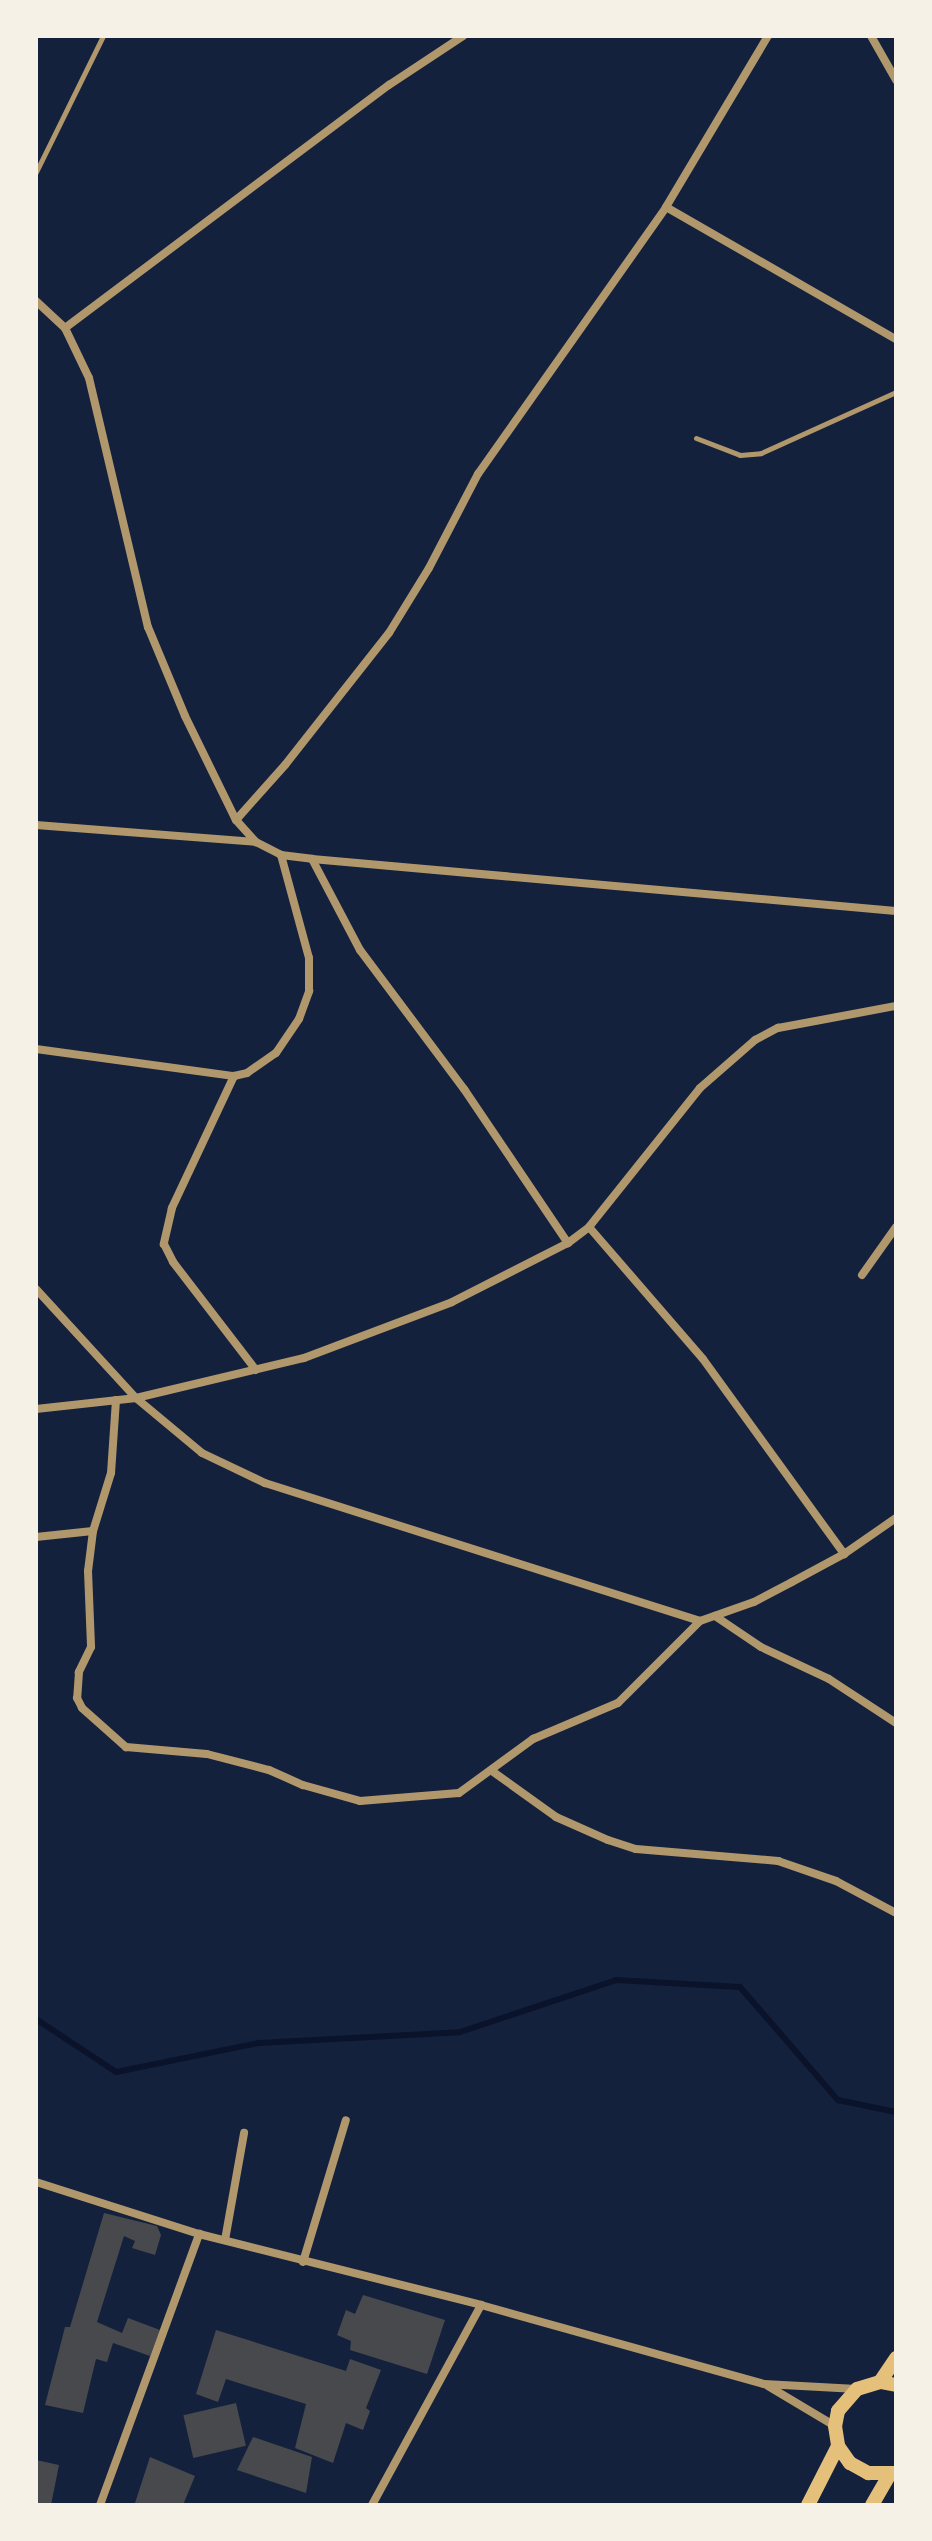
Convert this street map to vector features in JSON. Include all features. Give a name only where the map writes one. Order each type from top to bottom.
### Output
[{"type":"main road","points":[[880,2382],[896,2358]]},
{"type":"main road","points":[[872,2505],[892,2474],[858,2469],[838,2446],[835,2426],[838,2411],[857,2389],[880,2382],[896,2385]]},
{"type":"main road","points":[[808,2505],[838,2446]]},
{"type":"street","points":[[65,328],[389,85],[463,36]]},
{"type":"street","points":[[236,820],[285,765],[389,633],[429,568],[478,474],[666,207],[768,36]]},
{"type":"street","points":[[871,36],[896,80]]},
{"type":"street","points":[[666,207],[896,339]]},
{"type":"street","points":[[36,301],[65,328],[89,378],[148,627],[185,716],[236,820],[256,842],[281,855],[312,859],[896,911]]},
{"type":"street","points":[[36,825],[256,842]]},
{"type":"street","points":[[36,1049],[234,1076],[247,1073],[276,1053],[299,1019],[309,991],[309,958],[281,855]]},
{"type":"street","points":[[312,859],[360,950],[464,1089],[568,1243]]},
{"type":"street","points":[[36,1409],[136,1398],[304,1358],[452,1302],[568,1243],[589,1227],[700,1088],[755,1040],[778,1028],[896,1006]]},
{"type":"street","points":[[234,1076],[172,1208],[164,1244],[173,1262],[256,1370]]},
{"type":"street","points":[[589,1227],[703,1359],[844,1554]]},
{"type":"street","points":[[862,1275],[896,1227]]},
{"type":"street","points":[[36,1289],[136,1398],[202,1453],[265,1483],[700,1621]]},
{"type":"street","points":[[116,1400],[111,1473],[93,1531],[88,1571],[91,1647],[79,1672],[77,1698],[82,1708],[116,1742],[137,1750],[207,1754],[269,1770],[303,1785],[360,1801],[459,1793],[533,1739],[618,1703],[700,1621],[754,1602],[844,1554],[896,1518]]},
{"type":"street","points":[[36,1537],[93,1531]]},
{"type":"street","points":[[715,1616],[761,1647],[829,1679],[896,1723]]},
{"type":"street","points":[[492,1771],[556,1817],[608,1840],[636,1849],[778,1861],[836,1881],[896,1913]]},
{"type":"street","points":[[303,2262],[346,2120]]},
{"type":"street","points":[[225,2240],[244,2133]]},
{"type":"street","points":[[36,2182],[199,2234],[481,2305],[764,2384],[857,2389]]},
{"type":"street","points":[[100,2505],[199,2234]]},
{"type":"street","points":[[372,2505],[481,2305]]},
{"type":"street","points":[[764,2384],[835,2426]]},
{"type":"lane","points":[[36,172],[103,36]]},
{"type":"lane","points":[[696,438],[740,455],[761,453],[896,392]]},
{"type":"building","points":[[104,2213],[157,2226],[161,2235],[155,2255],[132,2248],[135,2241],[124,2236],[97,2322],[122,2333],[128,2318],[160,2330],[150,2356],[113,2343],[107,2362],[96,2359],[83,2413],[45,2405],[65,2327],[70,2327]]},
{"type":"building","points":[[363,2295],[445,2320],[427,2374],[350,2350],[351,2341],[337,2335],[346,2310],[355,2314]]},
{"type":"building","points":[[216,2330],[346,2371],[350,2359],[381,2370],[366,2408],[370,2411],[363,2430],[346,2423],[333,2463],[295,2448],[306,2404],[226,2379],[218,2402],[196,2394]]},
{"type":"building","points":[[236,2403],[246,2446],[193,2458],[183,2415]]},
{"type":"building","points":[[253,2437],[312,2457],[306,2493],[237,2470]]},
{"type":"building","points":[[150,2457],[195,2476],[183,2505],[135,2503]]},
{"type":"building","points":[[36,2460],[59,2465],[51,2505],[36,2505]]},
{"type":"waterway","points":[[36,2019],[116,2072],[259,2043],[460,2032],[616,1980],[740,1987],[838,2100],[896,2112]]}]
